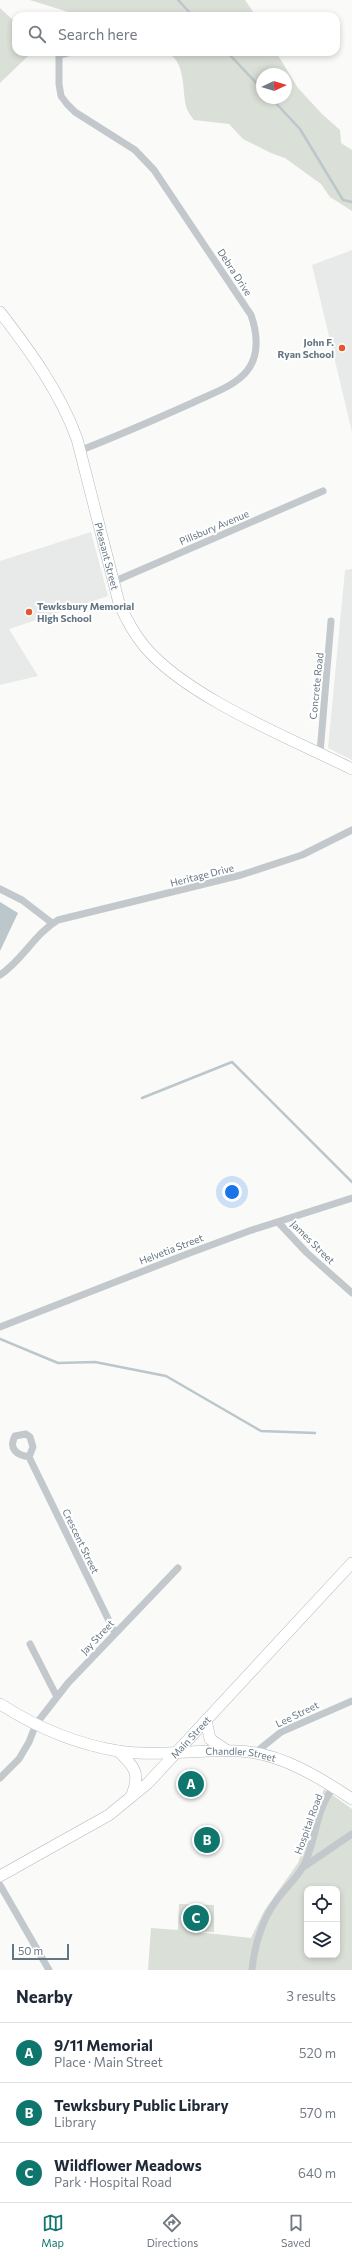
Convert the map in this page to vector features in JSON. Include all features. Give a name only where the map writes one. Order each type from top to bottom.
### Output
[{"type":"main road","name":"Pleasant Street","points":[[0,312],[42,371],[62,404],[71,423],[113,582],[125,618],[134,633],[146,648],[175,674],[226,706],[352,769]]},
{"type":"main road","name":"Main Street","points":[[0,1876],[109,1815],[159,1774],[206,1720],[352,1563]]},
{"type":"main road","name":"Chandler Street","points":[[0,1704],[36,1724],[81,1742],[118,1751],[178,1752],[226,1750],[255,1753],[289,1764],[334,1787],[352,1800]]},
{"type":"main road","points":[[206,1720],[210,1739],[226,1750]]},
{"type":"main road","points":[[118,1751],[131,1763],[136,1772],[136,1784],[129,1800]]},
{"type":"street","name":"Debra Drive","points":[[60,56],[58,65],[61,96],[75,112],[135,150],[154,170],[251,315],[255,328],[256,340],[252,360],[248,370],[241,377],[222,388],[174,411],[79,451]]},
{"type":"street","name":"Pillsbury Avenue","points":[[113,582],[323,491]]},
{"type":"street","name":"Concrete Road","points":[[320,753],[331,621]]},
{"type":"street","name":"Heritage Drive","points":[[0,975],[11,966],[38,935],[52,923],[66,918],[199,886],[263,868],[302,855],[352,830]]},
{"type":"street","points":[[0,889],[22,900],[52,923]]},
{"type":"street","name":"Helvetia Street","points":[[0,1327],[187,1254],[352,1198]]},
{"type":"street","name":"James Street","points":[[278,1222],[306,1253],[352,1293]]},
{"type":"street","name":"Crescent Street","points":[[29,1457],[115,1633]]},
{"type":"street","name":"Jay Street","points":[[0,1778],[19,1759],[30,1742],[36,1724],[57,1697],[115,1633],[178,1568]]},
{"type":"street","points":[[30,1644],[57,1697]]},
{"type":"street","name":"Lee Street","points":[[255,1753],[281,1732],[352,1701]]},
{"type":"street","name":"Hospital Road","points":[[302,1868],[323,1806],[334,1787]]},
{"type":"street","name":"Hospital Road","points":[[252,1970],[256,1945],[275,1901],[302,1868],[352,1834]]},
{"type":"street","points":[[0,1885],[49,1970]]},
{"type":"shaded area","points":[[30,0],[245,0],[253,12],[68,12]]},
{"type":"shaded area","points":[[0,8],[12,19],[12,56],[28,56],[0,83]]},
{"type":"shaded area","points":[[172,56],[278,56],[286,68],[256,68],[256,104],[292,104],[292,78],[298,88],[322,114],[340,130],[341,143],[352,150],[352,211],[330,197],[321,184],[285,158],[271,153],[243,139],[229,124],[194,120],[188,112],[186,106],[180,69]]},
{"type":"shaded area","name":"John F. Ryan School","points":[[352,250],[352,432],[312,265]]},
{"type":"shaded area","name":"Tewksbury Memorial High School","points":[[91,532],[108,596],[9,629],[38,676],[0,685],[0,561]]},
{"type":"shaded area","points":[[352,569],[352,760],[328,748],[345,570]]},
{"type":"shaded area","points":[[0,902],[18,913],[0,951]]},
{"type":"shaded area","points":[[324,1789],[352,1809],[352,1970],[148,1970],[151,1928],[178,1930],[179,1904],[214,1905],[214,1932],[197,1932],[251,1938],[264,1911],[298,1863]]},
{"type":"waterway","points":[[178,0],[189,12]]},
{"type":"waterway","points":[[231,56],[256,83]]},
{"type":"waterway","points":[[277,104],[300,129],[343,200],[352,202]]},
{"type":"waterway","points":[[142,1098],[232,1062],[352,1182]]},
{"type":"waterway","points":[[0,1339],[58,1363],[95,1362],[166,1376],[261,1431],[315,1433]]},
{"type":"place","name":"John F. Ryan School","points":[[342,348]]},
{"type":"place","name":"Tewksbury Memorial High School","points":[[29,612]]},
{"type":"place","name":"9/11 Memorial","points":[[191,1784]]},
{"type":"place","name":"Tewksbury Public Library","points":[[207,1840]]},
{"type":"place","name":"Wildflower Meadows","points":[[196,1918]]}]
